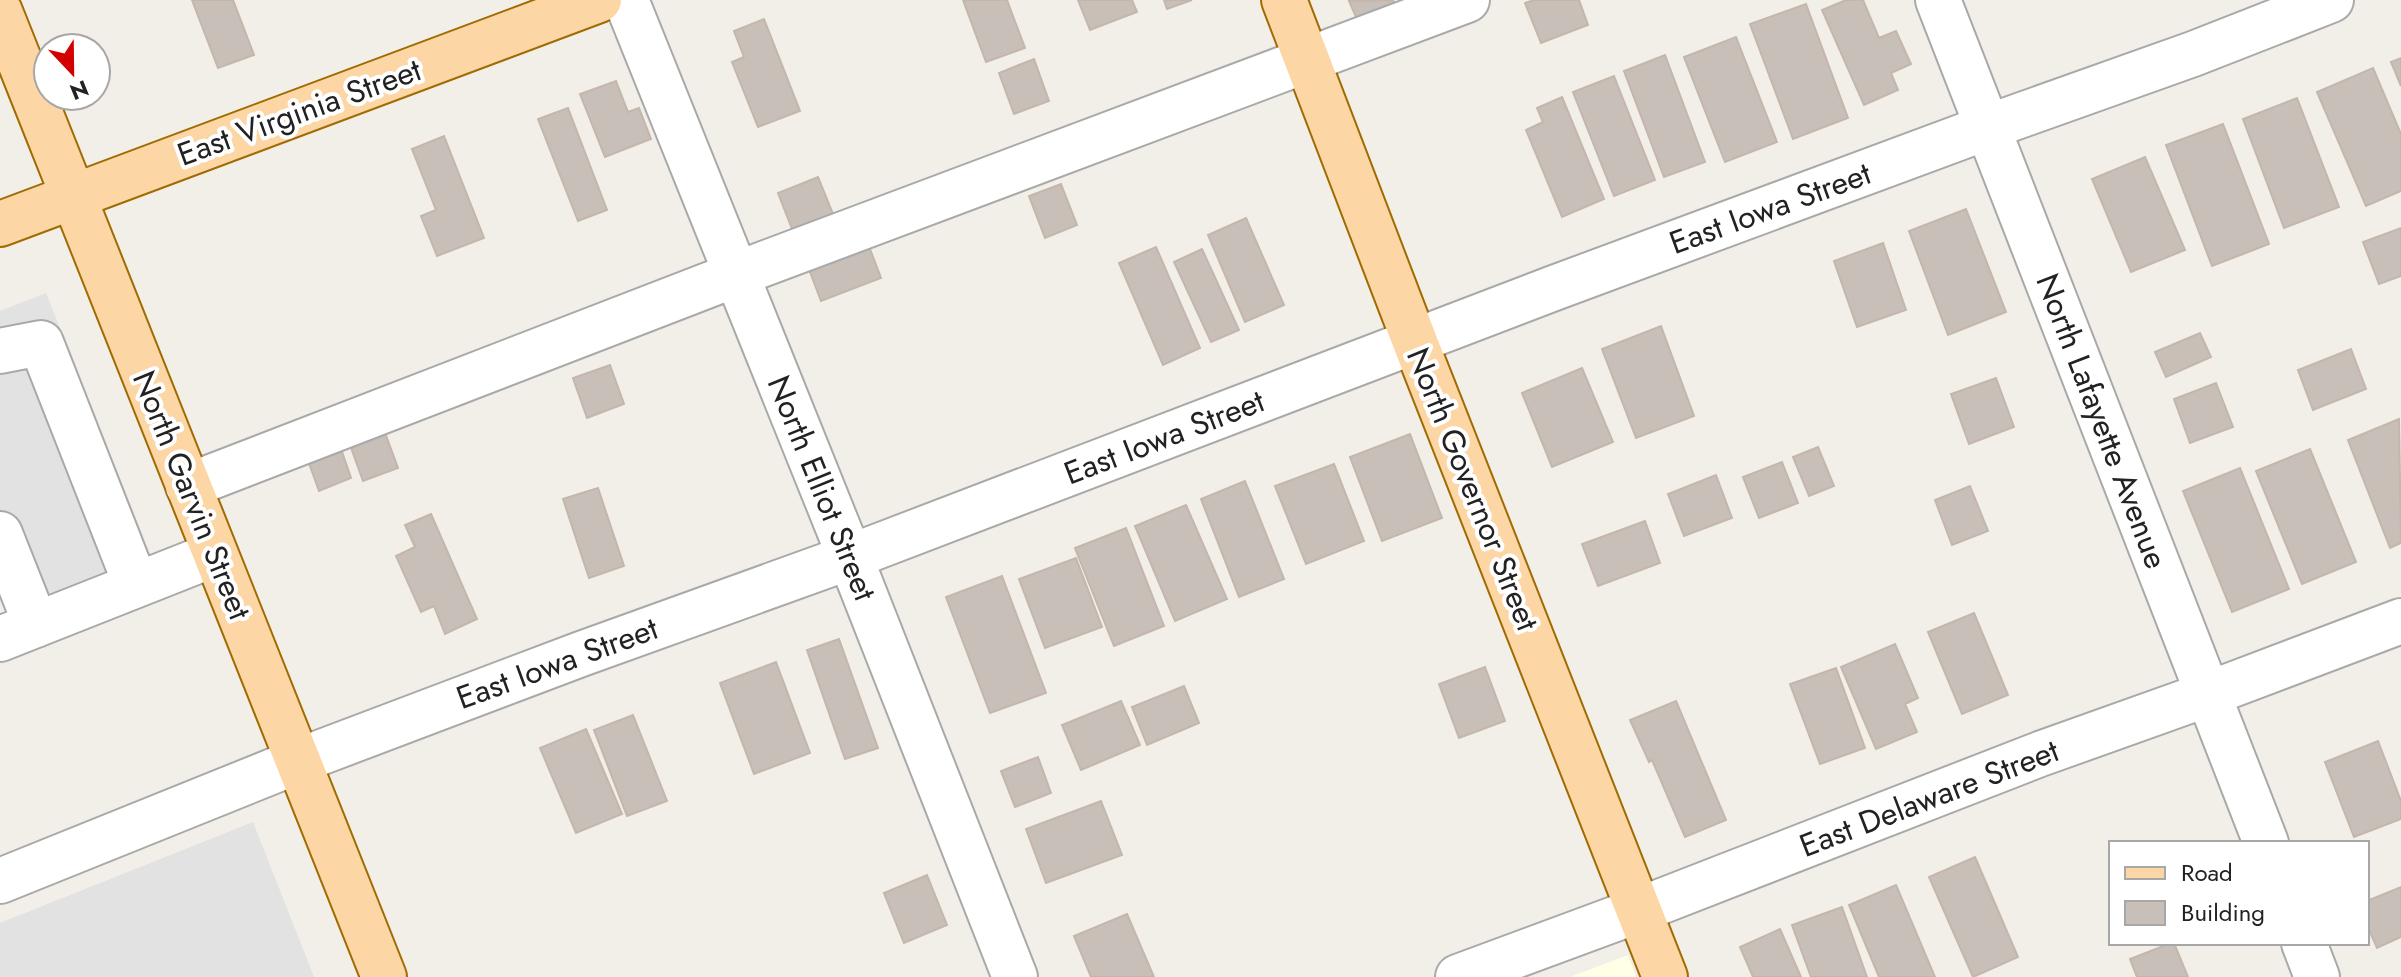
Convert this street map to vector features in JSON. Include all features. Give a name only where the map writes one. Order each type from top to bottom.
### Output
[{"type":"main road","name":"East Virginia Street","points":[[0,224],[599,0]]},
{"type":"main road","name":"North Governor Street","points":[[1284,0],[1665,977]]},
{"type":"main road","name":"North Garvin Street","points":[[0,12],[384,977]]},
{"type":"street","name":"North Elliot Street","points":[[626,0],[1015,977]]},
{"type":"street","points":[[188,486],[737,274],[1467,0]]},
{"type":"street","name":"North Lafayette Avenue","points":[[1938,0],[2265,841]]},
{"type":"street","name":"East Iowa Street","points":[[0,881],[298,761],[581,654],[850,557],[1569,282],[2193,54],[2331,0]]},
{"type":"street","points":[[0,351],[41,343],[136,585]]},
{"type":"street","points":[[0,534],[18,632],[215,554]]},
{"type":"street","name":"East Delaware Street","points":[[1458,977],[2040,754],[2401,621]]},
{"type":"street","points":[[2305,945],[2317,977]]},
{"type":"shaded area","points":[[46,293],[166,594],[26,611],[0,547],[0,311]]},
{"type":"shaded area","points":[[253,822],[314,977],[0,977],[0,923]]},
{"type":"shaded area","points":[[1628,955],[1636,977],[1570,977]]},
{"type":"building","points":[[192,0],[233,0],[254,55],[218,68]]},
{"type":"building","points":[[963,0],[1007,0],[1025,48],[986,62]]},
{"type":"building","points":[[1078,0],[1132,0],[1137,12],[1090,30]]},
{"type":"building","points":[[1164,0],[1192,0],[1167,9]]},
{"type":"building","points":[[1393,0],[1400,14],[1362,31],[1349,1]]},
{"type":"building","points":[[1534,0],[1579,0],[1588,25],[1541,43],[1525,3]]},
{"type":"building","points":[[1846,0],[1863,0],[1879,38],[1896,31],[1911,64],[1891,73],[1898,90],[1864,105],[1822,10]]},
{"type":"building","points":[[1806,4],[1848,118],[1793,139],[1750,24]]},
{"type":"building","points":[[764,19],[800,111],[758,127],[732,62],[744,57],[734,31]]},
{"type":"building","points":[[1736,37],[1777,142],[1725,162],[1684,57]]},
{"type":"building","points":[[1665,55],[1705,162],[1664,177],[1624,71]]},
{"type":"building","points":[[2401,58],[2401,86],[2391,62]]},
{"type":"building","points":[[1034,59],[1049,101],[1014,114],[999,73]]},
{"type":"building","points":[[2373,68],[2401,134],[2401,191],[2366,206],[2317,92]]},
{"type":"building","points":[[1614,76],[1655,180],[1614,196],[1573,92]]},
{"type":"building","points":[[616,81],[628,112],[639,108],[651,139],[605,157],[580,94]]},
{"type":"building","points":[[1562,97],[1604,199],[1562,217],[1526,130],[1543,122],[1537,108]]},
{"type":"building","points":[[2297,98],[2339,207],[2284,228],[2243,119]]},
{"type":"building","points":[[568,108],[607,210],[578,221],[538,119]]},
{"type":"building","points":[[2223,124],[2269,244],[2212,266],[2166,145]]},
{"type":"building","points":[[444,136],[484,238],[437,256],[421,216],[436,210],[412,149]]},
{"type":"building","points":[[2145,157],[2185,250],[2131,272],[2092,179]]},
{"type":"building","points":[[818,177],[835,219],[794,234],[778,193]]},
{"type":"building","points":[[1061,184],[1077,225],[1045,238],[1029,196]]},
{"type":"building","points":[[1966,209],[2006,312],[1948,335],[1909,231]]},
{"type":"building","points":[[1246,218],[1284,305],[1245,322],[1208,235]]},
{"type":"building","points":[[2401,228],[2401,276],[2379,284],[2363,242]]},
{"type":"building","points":[[867,241],[881,278],[821,301],[807,264]]},
{"type":"building","points":[[1883,243],[1906,310],[1857,327],[1834,261]]},
{"type":"building","points":[[1156,247],[1200,348],[1163,365],[1119,263]]},
{"type":"building","points":[[1202,249],[1239,330],[1211,342],[1174,262]]},
{"type":"building","points":[[1661,326],[1694,416],[1636,438],[1602,349]]},
{"type":"building","points":[[2200,333],[2211,357],[2166,377],[2155,352]]},
{"type":"building","points":[[2351,349],[2366,389],[2313,410],[2298,370]]},
{"type":"building","points":[[610,365],[624,404],[587,418],[573,378]]},
{"type":"building","points":[[1582,368],[1613,442],[1552,467],[1522,393]]},
{"type":"building","points":[[1996,378],[2014,427],[1969,444],[1951,394]]},
{"type":"building","points":[[2216,383],[2233,427],[2190,443],[2174,399]]},
{"type":"building","points":[[2399,419],[2401,543],[2390,548],[2348,440]]},
{"type":"building","points":[[384,430],[398,468],[363,481],[349,442]]},
{"type":"building","points":[[1410,434],[1442,518],[1382,541],[1350,457]]},
{"type":"building","points":[[339,443],[351,478],[319,491],[306,455]]},
{"type":"building","points":[[1818,447],[1834,486],[1809,496],[1793,457]]},
{"type":"building","points":[[2310,449],[2356,562],[2302,584],[2256,471]]},
{"type":"building","points":[[1782,462],[1798,503],[1759,518],[1743,477]]},
{"type":"building","points":[[1334,464],[1364,541],[1306,564],[1275,486]]},
{"type":"building","points":[[2240,468],[2289,589],[2232,612],[2183,491]]},
{"type":"building","points":[[1716,475],[1732,518],[1684,536],[1668,494]]},
{"type":"building","points":[[1245,481],[1284,579],[1239,597],[1201,499]]},
{"type":"building","points":[[1970,486],[1988,531],[1952,545],[1935,500]]},
{"type":"building","points":[[598,488],[624,566],[589,578],[563,499]]},
{"type":"building","points":[[1186,505],[1227,599],[1175,621],[1135,526]]},
{"type":"building","points":[[431,514],[477,619],[445,634],[434,606],[421,612],[396,556],[415,547],[405,525]]},
{"type":"building","points":[[1645,521],[1660,563],[1598,586],[1582,544]]},
{"type":"building","points":[[1126,528],[1164,626],[1114,646],[1075,548]]},
{"type":"building","points":[[1076,558],[1102,627],[1045,648],[1019,579]]},
{"type":"building","points":[[1002,576],[1046,693],[990,713],[946,597]]},
{"type":"building","points":[[1974,613],[2008,695],[1962,714],[1928,632]]},
{"type":"building","points":[[839,639],[878,748],[845,759],[807,650]]},
{"type":"building","points":[[1895,644],[1918,698],[1905,704],[1917,732],[1876,749],[1841,667]]},
{"type":"building","points":[[776,662],[810,753],[754,774],[720,683]]},
{"type":"building","points":[[1485,667],[1505,721],[1459,738],[1439,684]]},
{"type":"building","points":[[1836,668],[1865,748],[1820,764],[1790,684]]},
{"type":"building","points":[[1184,686],[1199,723],[1147,745],[1132,707]]},
{"type":"building","points":[[1121,701],[1140,745],[1081,770],[1062,725]]},
{"type":"building","points":[[1676,701],[1726,820],[1685,837],[1652,760],[1649,762],[1630,720]]},
{"type":"building","points":[[633,715],[667,801],[627,816],[594,730]]},
{"type":"building","points":[[586,729],[622,814],[576,833],[540,748]]},
{"type":"building","points":[[2378,741],[2401,801],[2401,819],[2354,837],[2325,762]]},
{"type":"building","points":[[1038,757],[1051,793],[1015,807],[1001,771]]},
{"type":"building","points":[[1101,801],[1122,855],[1046,883],[1026,829]]},
{"type":"building","points":[[1975,857],[2018,957],[1973,977],[1929,877]]},
{"type":"building","points":[[927,875],[947,925],[904,943],[884,893]]},
{"type":"building","points":[[1896,885],[1935,977],[1879,977],[1849,905]]},
{"type":"building","points":[[2401,887],[2401,937],[2377,948],[2369,930],[2369,900]]},
{"type":"building","points":[[1842,907],[1867,977],[1811,977],[1792,925]]},
{"type":"building","points":[[1127,914],[1154,977],[1091,977],[1074,936]]},
{"type":"building","points":[[1780,929],[1801,977],[1753,977],[1740,947]]},
{"type":"building","points":[[2166,945],[2175,945],[2188,977],[2137,977],[2130,959]]}]
